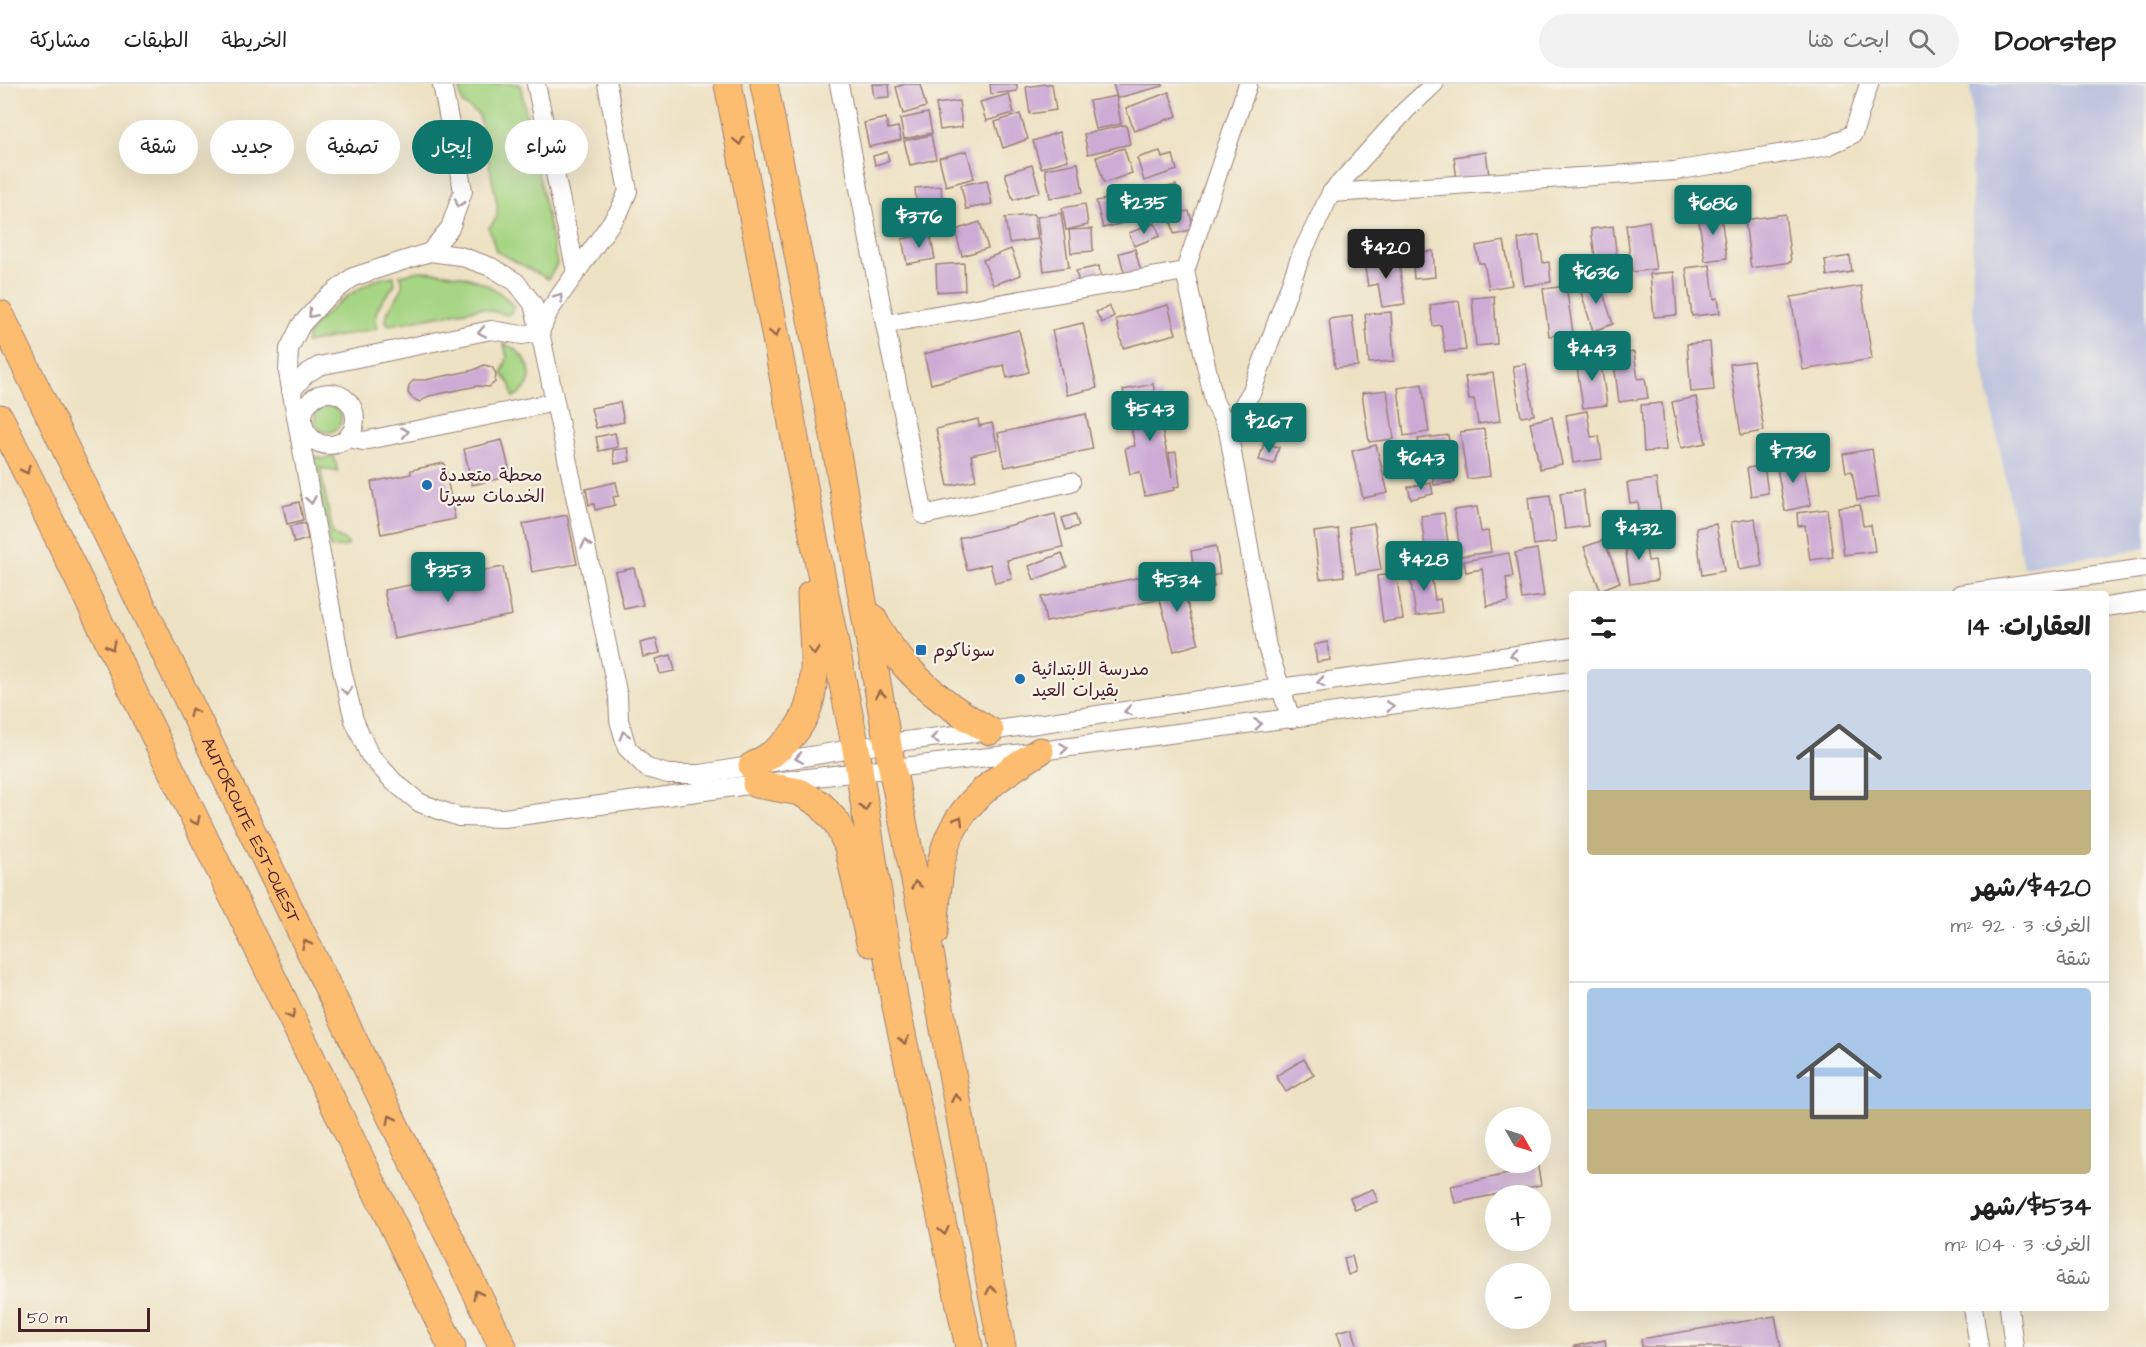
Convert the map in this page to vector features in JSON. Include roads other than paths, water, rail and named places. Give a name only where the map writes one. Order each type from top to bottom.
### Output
[{"type":"highway","points":[[728,84],[858,761],[894,997],[969,1347]]},
{"type":"highway","points":[[764,84],[831,419],[890,756],[931,958],[1002,1347]]},
{"type":"highway","name":"AUTOROUTE EST-OUEST","points":[[0,314],[502,1347]]},
{"type":"highway","points":[[0,418],[452,1347]]},
{"type":"highway","points":[[812,529],[814,681],[812,696],[802,723],[793,736],[754,775],[800,792],[820,804],[837,823],[848,847],[872,954],[894,997]]},
{"type":"highway","points":[[864,599],[877,627],[894,653],[915,677],[937,698],[990,731]]},
{"type":"highway","points":[[931,958],[941,862],[955,825],[966,809],[993,781],[1040,751]]},
{"type":"street","points":[[430,252],[450,228],[463,191],[441,84]]},
{"type":"street","points":[[536,84],[576,272]]},
{"type":"street","points":[[540,332],[549,311],[620,210],[628,191],[607,84]]},
{"type":"street","points":[[840,84],[924,515],[1071,482]]},
{"type":"street","points":[[1248,84],[1185,270],[1214,401],[1228,430],[1267,646],[1291,719]]},
{"type":"street","points":[[1228,430],[1252,391],[1301,255],[1331,193],[1406,110],[1434,84]]},
{"type":"street","points":[[1331,193],[1674,171],[1828,146],[1853,134],[1869,84]]},
{"type":"street","points":[[754,775],[668,774],[647,768],[627,748],[619,720],[618,696],[540,332],[533,304],[516,282],[491,267],[460,256],[430,252],[353,277],[323,301],[302,325],[289,349],[288,372],[304,426],[304,440],[342,670],[354,720],[369,754],[394,782],[420,803],[459,817],[504,818],[754,775],[890,756],[990,731],[1569,648]]},
{"type":"street","points":[[885,324],[1185,270]]},
{"type":"street","points":[[296,400],[306,374],[319,366],[491,330],[522,335],[540,332]]},
{"type":"street","points":[[296,400],[333,393],[341,396],[353,407],[355,415],[356,423],[348,438],[340,443],[332,446],[304,440]]},
{"type":"street","points":[[348,438],[363,441],[555,402]]},
{"type":"street","points":[[1981,591],[2146,568]]},
{"type":"street","points":[[2109,607],[2146,602]]},
{"type":"street","points":[[858,761],[890,756],[1040,751],[1569,681]]},
{"type":"street","points":[[1973,1311],[1979,1347]]},
{"type":"street","points":[[2009,1311],[2014,1347]]},
{"type":"place","name":"محطة متعددة الخدمات سيرتا","points":[[427,485]]},
{"type":"place","name":"سوناكوم","points":[[921,650]]},
{"type":"place","name":"مدرسة الابتدائية بقيرات العيد","points":[[1020,679]]}]
